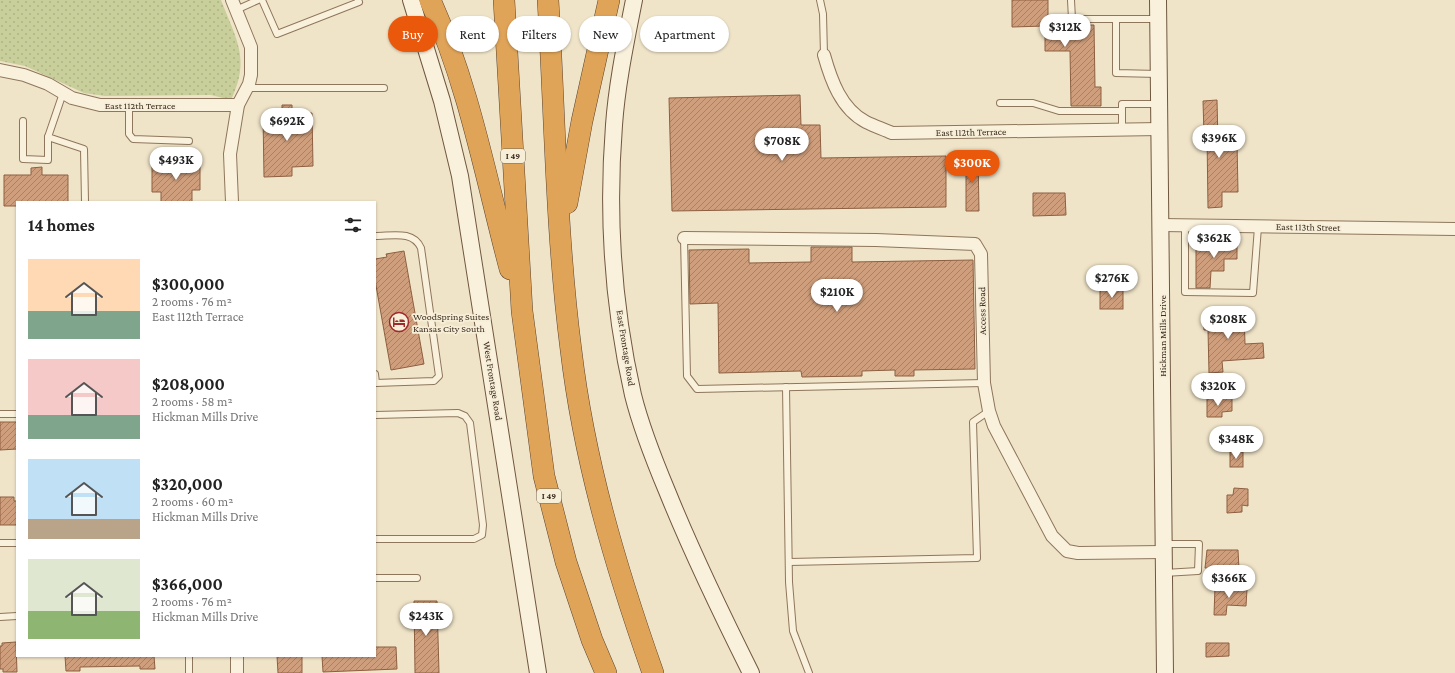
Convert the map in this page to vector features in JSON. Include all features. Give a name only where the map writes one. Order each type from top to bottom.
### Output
[{"type":"highway","points":[[430,0],[446,34],[474,128],[522,311]]},
{"type":"highway","name":"I 49","points":[[504,0],[522,311],[544,476],[566,562],[592,640],[606,673]]},
{"type":"highway","points":[[548,0],[561,237],[571,350],[589,462],[609,537],[652,673]]},
{"type":"highway","points":[[561,237],[582,121],[609,0]]},
{"type":"street","name":"West Frontage Road","points":[[411,0],[442,101],[460,176],[538,673]]},
{"type":"street","name":"East Frontage Road","points":[[634,0],[623,58],[615,117],[612,183],[613,248],[621,324],[629,374],[633,396],[660,475],[706,581],[751,673]]},
{"type":"street","name":"Hickman Mills Drive","points":[[1158,0],[1165,673]]},
{"type":"street","points":[[232,201],[230,154],[238,105],[247,88],[251,75],[251,47],[234,5]]},
{"type":"street","name":"East 112th Terrace","points":[[824,55],[832,81],[847,106],[865,121],[892,133],[1160,129]]},
{"type":"street","name":"East 112th Terrace","points":[[0,70],[24,75],[48,84],[72,98],[100,105],[238,105]]},
{"type":"street","name":"East 113th Street","points":[[1161,225],[1455,229]]},
{"type":"street","name":"Access Road","points":[[684,238],[876,240],[975,244],[981,254],[984,383],[988,411],[994,426],[1052,536],[1067,551],[1078,553],[1163,548]]},
{"type":"street","points":[[238,657],[238,673]]},
{"type":"lane","points":[[234,5],[258,0]]},
{"type":"lane","points":[[262,0],[278,34],[359,2],[358,0]]},
{"type":"lane","points":[[820,0],[823,14],[824,55]]},
{"type":"lane","points":[[1071,0],[1072,19],[1158,19]]},
{"type":"lane","points":[[1116,19],[1116,73],[1159,74]]},
{"type":"lane","points":[[247,88],[384,88]]},
{"type":"lane","points":[[23,121],[24,159],[48,160],[48,138],[63,93]]},
{"type":"lane","points":[[1000,103],[1033,103],[1059,111],[1122,111]]},
{"type":"lane","points":[[1122,129],[1122,104],[1160,104]]},
{"type":"lane","points":[[129,105],[129,134],[133,139],[189,141]]},
{"type":"lane","points":[[48,138],[84,149],[85,201]]},
{"type":"lane","points":[[1185,226],[1184,292],[1253,293],[1258,227]]},
{"type":"lane","points":[[376,236],[410,236],[418,241],[421,248],[439,376],[434,381],[376,383]]},
{"type":"lane","points":[[684,238],[687,376],[697,390],[984,383]]},
{"type":"lane","points":[[786,388],[789,562],[793,631],[809,673]]},
{"type":"lane","points":[[789,562],[977,558],[973,422],[988,411]]},
{"type":"lane","points":[[376,415],[458,413],[464,416],[470,423],[483,524],[482,535],[474,539],[376,539]]},
{"type":"lane","points":[[0,414],[16,414]]},
{"type":"lane","points":[[0,543],[16,543]]},
{"type":"lane","points":[[1163,548],[1199,544],[1198,571],[1164,573]]},
{"type":"lane","points":[[376,578],[417,578]]},
{"type":"lane","points":[[0,617],[16,616]]},
{"type":"lane","points":[[189,657],[189,673]]},
{"type":"green space","points":[[0,0],[221,0],[239,49],[241,61],[237,86],[231,100],[211,95],[105,96],[84,93],[25,66],[0,61]]},
{"type":"building","points":[[1012,0],[1048,0],[1048,26],[1094,25],[1095,87],[1101,87],[1101,106],[1071,106],[1070,51],[1045,51],[1045,26],[1012,27]]},
{"type":"building","points":[[800,95],[801,125],[820,125],[821,158],[946,156],[946,207],[672,211],[669,98]]},
{"type":"building","points":[[1217,100],[1218,143],[1237,143],[1238,192],[1222,192],[1222,207],[1208,208],[1207,135],[1204,135],[1203,101]]},
{"type":"building","points":[[282,105],[292,105],[292,113],[312,113],[313,166],[292,167],[292,176],[264,177],[263,115],[282,115]]},
{"type":"building","points":[[978,155],[979,211],[966,211],[966,156]]},
{"type":"building","points":[[152,163],[200,163],[200,190],[192,190],[192,201],[161,201],[161,192],[152,192]]},
{"type":"building","points":[[42,167],[42,175],[68,175],[68,201],[16,201],[16,206],[4,206],[4,175],[31,175],[31,168]]},
{"type":"building","points":[[1033,193],[1065,193],[1066,215],[1033,216]]},
{"type":"building","points":[[1219,236],[1237,237],[1237,259],[1224,259],[1224,271],[1211,271],[1210,288],[1196,288],[1196,246],[1218,247]]},
{"type":"building","points":[[811,247],[852,247],[852,262],[973,260],[975,369],[914,370],[914,376],[895,376],[895,370],[862,371],[862,376],[802,377],[801,371],[719,373],[718,303],[690,304],[689,250],[749,249],[749,263],[811,262]]},
{"type":"building","name":"WoodSpring Suites Kansas City South","points":[[404,251],[424,364],[391,370],[376,286],[376,259],[387,257],[386,254]]},
{"type":"building","points":[[1100,289],[1123,289],[1123,309],[1100,309]]},
{"type":"building","points":[[1244,311],[1245,344],[1263,343],[1264,358],[1222,361],[1223,372],[1209,373],[1208,330],[1204,330],[1203,313]]},
{"type":"building","points":[[1207,398],[1232,398],[1232,411],[1222,412],[1222,417],[1207,417]]},
{"type":"building","points":[[0,422],[16,422],[16,449],[0,450]]},
{"type":"building","points":[[1230,452],[1243,452],[1243,467],[1230,467]]},
{"type":"building","points":[[1234,488],[1248,489],[1248,506],[1242,505],[1242,512],[1227,513],[1227,495],[1233,495]]},
{"type":"building","points":[[0,497],[14,497],[14,501],[16,501],[16,525],[0,525]]},
{"type":"building","points":[[1207,550],[1238,550],[1239,569],[1205,568]]},
{"type":"building","points":[[1215,587],[1247,589],[1246,606],[1227,605],[1226,615],[1214,615]]},
{"type":"building","points":[[414,601],[437,601],[439,673],[415,673]]},
{"type":"building","points":[[16,642],[17,672],[3,672],[3,669],[0,669],[0,646],[2,646],[2,643]]},
{"type":"building","points":[[1206,643],[1229,643],[1229,656],[1206,657]]},
{"type":"building","points":[[376,647],[396,647],[397,669],[323,672],[322,657],[376,657]]},
{"type":"building","points":[[65,657],[154,657],[155,669],[140,669],[140,666],[80,667],[80,671],[66,671]]},
{"type":"building","points":[[277,657],[302,657],[302,673],[278,673]]},
{"type":"place","name":"WoodSpring Suites Kansas City South","points":[[399,322]]}]
